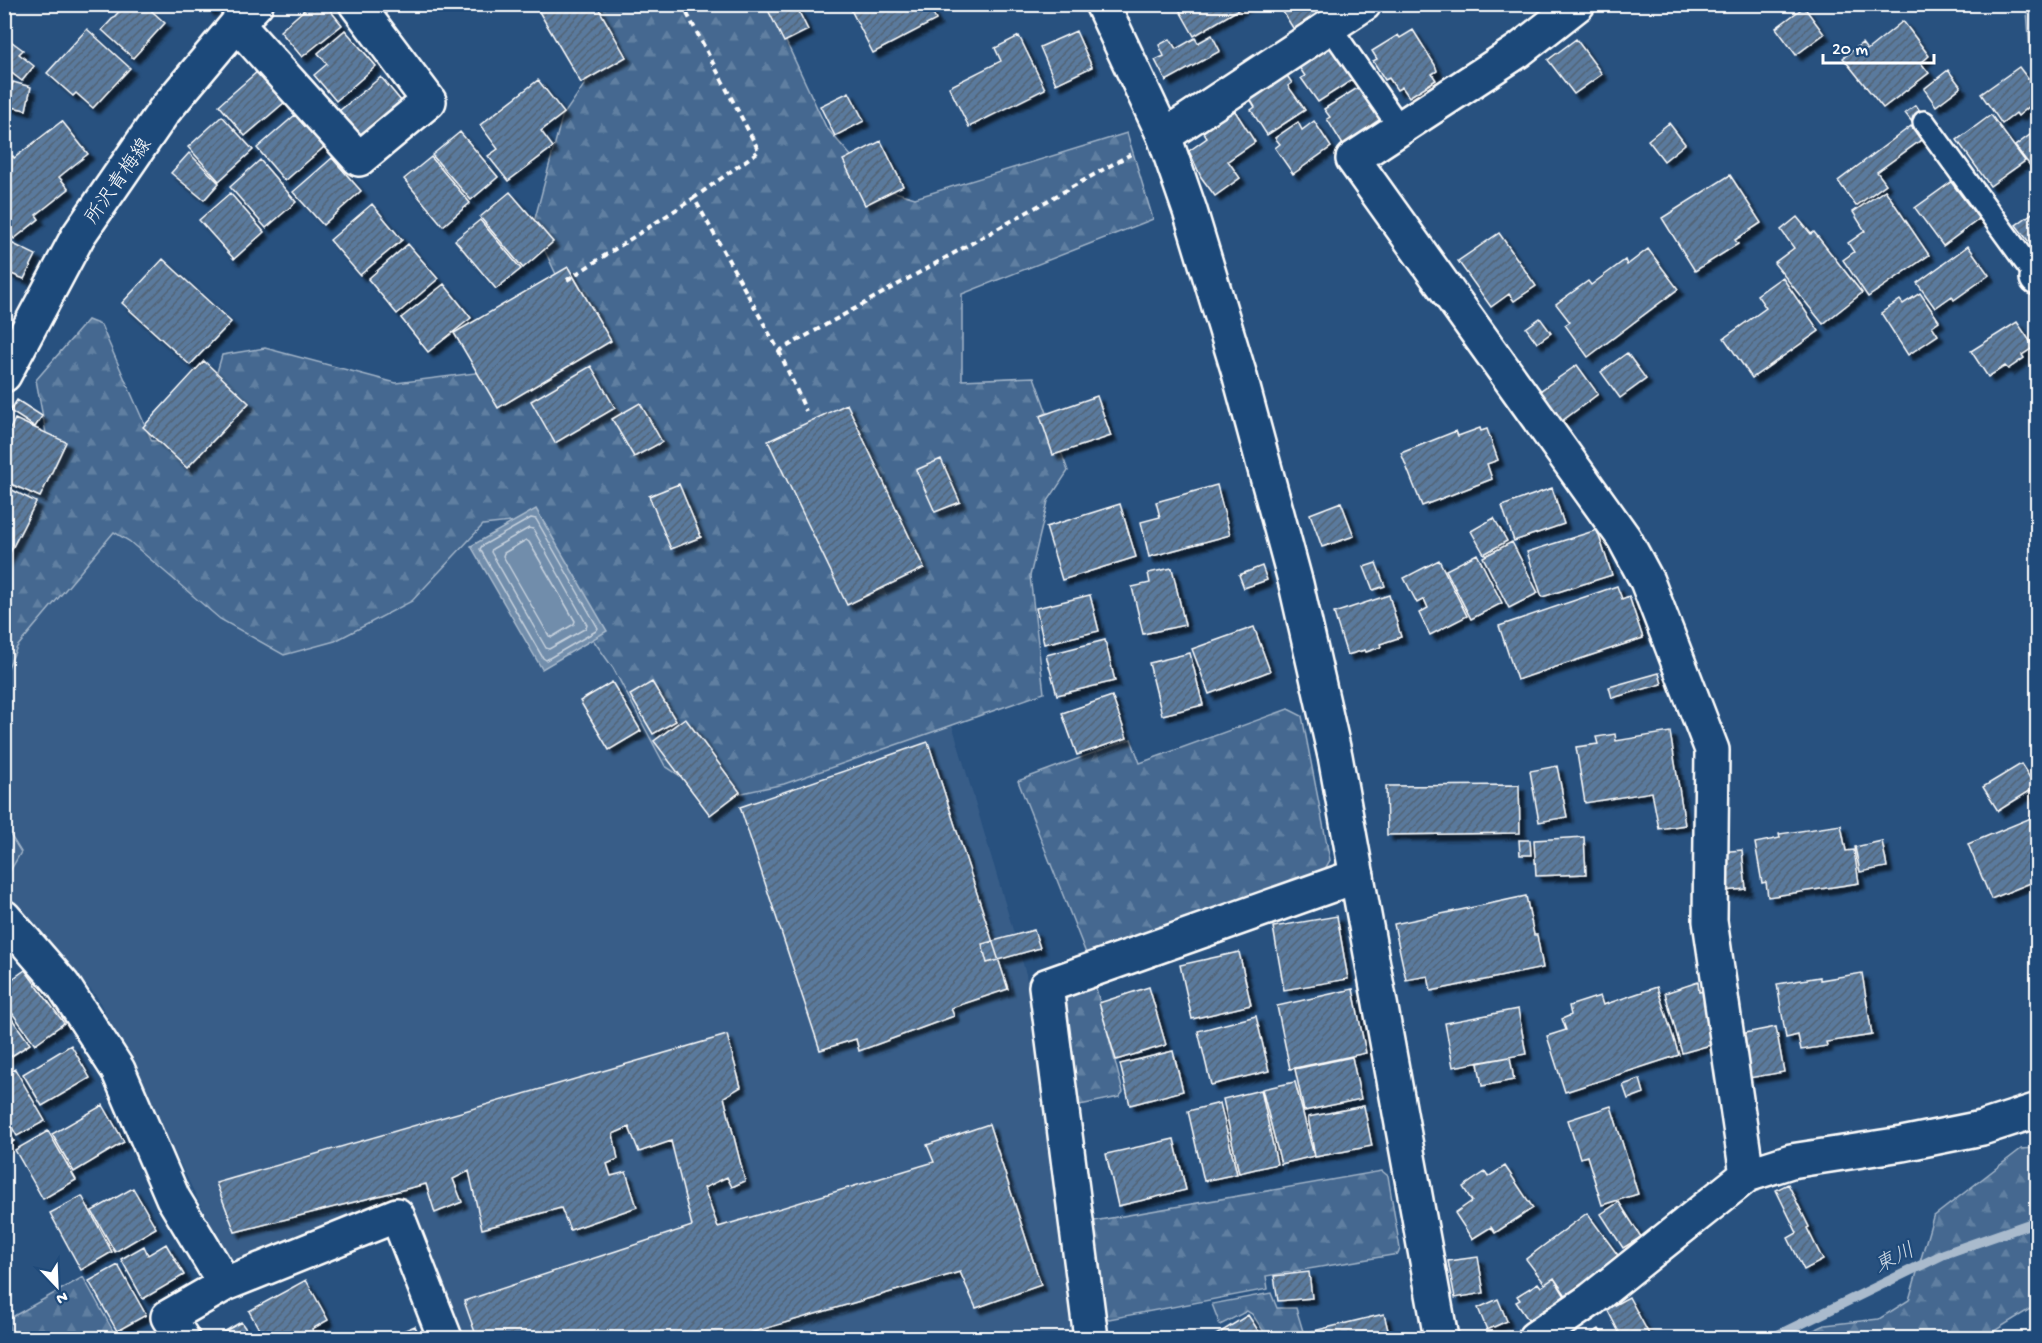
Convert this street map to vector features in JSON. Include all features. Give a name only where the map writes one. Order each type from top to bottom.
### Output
[{"type":"street","points":[[246,14],[359,159],[429,101],[356,4]]},
{"type":"street","points":[[1102,4],[1164,136],[1190,211],[1236,362],[1296,584],[1335,756],[1441,1338]]},
{"type":"street","points":[[1164,136],[1364,4]]},
{"type":"street","points":[[1578,4],[1518,51],[1353,159],[1624,537],[1647,581],[1712,750],[1710,921],[1747,1175]]},
{"type":"street","name":"所沢青梅線","points":[[4,375],[78,236],[164,111],[246,14]]},
{"type":"street","points":[[1091,1338],[1046,986],[1357,876]]},
{"type":"street","points":[[4,917],[63,986],[118,1070],[173,1198],[225,1284]]},
{"type":"street","points":[[1535,1338],[1592,1299],[1747,1175],[1791,1161],[1902,1144],[1982,1128],[2037,1110]]},
{"type":"street","points":[[182,1338],[168,1317],[225,1284],[397,1215],[445,1338]]},
{"type":"lane","points":[[1330,27],[1400,128]]},
{"type":"lane","points":[[1924,122],[2037,278]]},
{"type":"path","points":[[567,280],[694,198],[759,151],[682,4]]},
{"type":"path","points":[[779,351],[1164,136]]},
{"type":"path","points":[[694,198],[779,351],[806,411]]},
{"type":"shaded area","points":[[85,414],[271,616],[529,428],[947,707],[1026,974],[1074,1338],[463,1338],[405,1203],[229,1262],[97,997],[5,893],[5,551]]},
{"type":"green space","points":[[584,5],[769,5],[826,127],[878,187],[915,198],[1127,133],[1153,219],[962,294],[962,380],[1034,377],[1068,471],[1048,501],[1030,576],[1044,693],[784,784],[715,799],[665,766],[613,668],[510,522],[483,525],[412,601],[335,641],[284,655],[220,619],[129,541],[114,532],[17,647],[5,674],[5,542],[50,455],[36,380],[88,320],[101,325],[152,441],[198,438],[222,355],[265,348],[396,383],[530,366],[574,312],[533,226],[562,117],[606,53]]},
{"type":"green space","points":[[2031,5],[2037,5],[2037,83],[2032,76],[2027,11]]},
{"type":"green space","points":[[1288,709],[1302,716],[1330,860],[1322,874],[1089,961],[1018,781],[1131,739],[1140,763]]},
{"type":"green space","points":[[4,825],[21,852],[6,878],[4,876]]},
{"type":"green space","points":[[1090,986],[1096,988],[1123,1092],[1119,1097],[1080,1105],[1073,1102],[1062,995]]},
{"type":"green space","points":[[2037,1148],[2038,1300],[2035,1306],[1983,1338],[1797,1338],[1825,1325],[1879,1319],[1909,1300],[1933,1217],[2021,1149]]},
{"type":"green space","points":[[1382,1171],[1388,1176],[1400,1249],[1398,1254],[1266,1276],[1268,1289],[1109,1319],[1102,1314],[1092,1228],[1094,1221]]},
{"type":"green space","points":[[83,1277],[117,1338],[6,1338],[5,1321]]},
{"type":"green space","points":[[1271,1293],[1277,1308],[1296,1308],[1305,1338],[1268,1338],[1252,1314],[1247,1311],[1220,1325],[1212,1304]]},
{"type":"water","points":[[536,509],[607,631],[542,669],[471,546]]},
{"type":"building","points":[[126,4],[144,4],[165,23],[133,58],[102,30]]},
{"type":"building","points":[[204,4],[217,4],[210,11]]},
{"type":"building","points":[[311,4],[325,4],[342,25],[302,57],[280,31]]},
{"type":"building","points":[[548,4],[596,4],[626,57],[581,83],[538,10]]},
{"type":"building","points":[[765,4],[795,4],[808,30],[784,42]]},
{"type":"building","points":[[848,4],[928,4],[936,20],[873,53]]},
{"type":"building","points":[[1176,4],[1248,4],[1194,36]]},
{"type":"building","points":[[1278,4],[1329,4],[1334,13],[1298,36]]},
{"type":"building","points":[[1804,7],[1824,34],[1796,55],[1776,28]]},
{"type":"building","points":[[1903,21],[1929,56],[1921,63],[1929,73],[1883,108],[1843,58],[1862,43],[1867,50]]},
{"type":"building","points":[[87,29],[130,68],[93,108],[76,93],[73,96],[47,73]]},
{"type":"building","points":[[345,30],[376,66],[336,101],[314,75],[327,64],[318,53]]},
{"type":"building","points":[[1413,30],[1437,71],[1432,74],[1436,80],[1409,97],[1402,87],[1397,90],[1389,78],[1385,80],[1373,61],[1377,59],[1372,51],[1398,35],[1400,38]]},
{"type":"building","points":[[1076,31],[1092,67],[1056,84],[1040,47]]},
{"type":"building","points":[[1212,35],[1220,51],[1166,81],[1155,60],[1164,56],[1159,45],[1170,39],[1176,49],[1195,38],[1198,43]]},
{"type":"building","points":[[4,36],[23,50],[19,54],[34,66],[22,81],[9,71],[6,74],[4,72]]},
{"type":"building","points":[[1019,36],[1045,89],[969,127],[949,87],[1001,61],[995,48]]},
{"type":"building","points":[[1576,39],[1602,74],[1574,94],[1548,60]]},
{"type":"building","points":[[1332,45],[1355,78],[1318,102],[1301,78],[1305,76],[1299,67]]},
{"type":"building","points":[[2019,67],[2038,92],[2038,96],[2029,102],[2031,105],[2018,116],[2016,113],[2002,124],[1981,94]]},
{"type":"building","points":[[1948,70],[1961,87],[1936,106],[1924,89]]},
{"type":"building","points":[[258,71],[285,102],[245,136],[219,105]]},
{"type":"building","points":[[1286,74],[1292,83],[1288,86],[1305,110],[1267,135],[1251,110],[1255,107],[1250,99]]},
{"type":"building","points":[[381,77],[407,108],[360,146],[334,115]]},
{"type":"building","points":[[538,80],[564,113],[541,131],[553,147],[508,181],[488,156],[498,149],[480,125]]},
{"type":"building","points":[[13,82],[31,87],[26,110],[7,106]]},
{"type":"building","points":[[1359,87],[1364,95],[1369,92],[1385,117],[1343,145],[1327,119],[1330,117],[1324,109]]},
{"type":"building","points":[[849,92],[864,121],[835,136],[820,106]]},
{"type":"building","points":[[1916,105],[1922,114],[1912,122],[1905,113]]},
{"type":"building","points":[[1233,108],[1255,142],[1228,161],[1240,178],[1215,196],[1201,177],[1189,151],[1207,138],[1203,132],[1221,119],[1219,115]]},
{"type":"building","points":[[295,115],[324,147],[285,181],[257,148]]},
{"type":"building","points":[[1991,115],[2025,161],[1990,186],[1957,140]]},
{"type":"building","points":[[222,116],[253,150],[219,181],[188,147]]},
{"type":"building","points":[[62,121],[88,154],[59,177],[69,189],[36,215],[39,219],[14,239],[4,226],[4,162],[13,156],[14,158]]},
{"type":"building","points":[[1314,121],[1331,147],[1293,174],[1275,148],[1280,144],[1275,138],[1298,122],[1302,130]]},
{"type":"building","points":[[1669,123],[1685,144],[1664,161],[1648,140]]},
{"type":"building","points":[[1911,126],[1921,140],[1877,172],[1886,184],[1856,206],[1838,181]]},
{"type":"building","points":[[2038,129],[2038,170],[2035,172],[2015,146]]},
{"type":"building","points":[[460,132],[498,177],[471,200],[432,155]]},
{"type":"building","points":[[881,141],[903,186],[865,205],[843,160]]},
{"type":"building","points":[[189,153],[219,183],[204,200],[171,173]]},
{"type":"building","points":[[431,157],[470,203],[443,226],[404,179]]},
{"type":"building","points":[[332,158],[361,191],[323,225],[293,192]]},
{"type":"building","points":[[260,160],[296,202],[266,228],[230,187]]},
{"type":"building","points":[[1730,175],[1761,223],[1735,240],[1738,244],[1695,271],[1662,218]]},
{"type":"building","points":[[1951,182],[1979,219],[1943,246],[1915,208]]},
{"type":"building","points":[[1885,190],[1929,255],[1868,297],[1843,260],[1854,252],[1848,243],[1865,231],[1853,212]]},
{"type":"building","points":[[510,192],[553,242],[523,268],[480,217]]},
{"type":"building","points":[[230,193],[264,232],[234,259],[199,220]]},
{"type":"building","points":[[372,204],[402,240],[360,275],[330,240]]},
{"type":"building","points":[[2038,209],[2038,241],[2032,246],[2016,225]]},
{"type":"building","points":[[1797,217],[1811,234],[1814,232],[1862,293],[1823,324],[1774,263],[1794,248],[1781,230]]},
{"type":"building","points":[[480,220],[521,269],[496,289],[455,240]]},
{"type":"building","points":[[1499,233],[1536,286],[1514,301],[1509,294],[1491,307],[1458,261]]},
{"type":"building","points":[[7,241],[36,255],[24,279],[4,271],[4,247]]},
{"type":"building","points":[[408,244],[438,279],[397,314],[368,279]]},
{"type":"building","points":[[1968,246],[1989,275],[1954,300],[1952,296],[1935,308],[1917,283]]},
{"type":"building","points":[[1648,249],[1678,289],[1588,357],[1565,325],[1570,322],[1556,304],[1588,281],[1591,285],[1625,260],[1627,265]]},
{"type":"building","points":[[163,259],[231,322],[190,365],[122,303]]},
{"type":"building","points":[[568,267],[611,341],[498,408],[454,333]]},
{"type":"building","points":[[1782,277],[1819,331],[1752,378],[1724,338],[1766,308],[1757,295]]},
{"type":"building","points":[[444,284],[471,318],[428,352],[401,318]]},
{"type":"building","points":[[1920,293],[1939,321],[1932,326],[1938,335],[1908,355],[1881,313],[1900,300],[1903,304]]},
{"type":"building","points":[[1540,318],[1551,333],[1537,343],[1526,328]]},
{"type":"building","points":[[2017,322],[2034,347],[2022,355],[2024,358],[2008,369],[2005,366],[1988,377],[1971,351]]},
{"type":"building","points":[[1627,353],[1646,379],[1620,398],[1601,372]]},
{"type":"building","points":[[204,361],[249,403],[187,468],[143,427]]},
{"type":"building","points":[[1577,365],[1598,394],[1558,424],[1537,393]]},
{"type":"building","points":[[591,366],[615,408],[555,443],[531,401]]},
{"type":"building","points":[[1097,396],[1111,436],[1053,455],[1040,416]]},
{"type":"building","points":[[17,400],[42,416],[35,427],[10,411]]},
{"type":"building","points":[[640,403],[662,442],[634,457],[612,419]]},
{"type":"building","points":[[847,404],[924,568],[847,605],[768,441]]},
{"type":"building","points":[[15,419],[66,442],[40,497],[4,481],[4,442]]},
{"type":"building","points":[[1480,428],[1481,431],[1487,429],[1498,460],[1487,464],[1492,479],[1422,506],[1401,453],[1456,431],[1458,436]]},
{"type":"building","points":[[941,459],[960,502],[935,512],[916,470]]},
{"type":"building","points":[[679,484],[701,537],[671,549],[649,496]]},
{"type":"building","points":[[1217,485],[1230,535],[1149,557],[1141,522],[1160,517],[1156,502]]},
{"type":"building","points":[[4,486],[36,502],[5,562],[4,562]]},
{"type":"building","points":[[1552,488],[1564,524],[1514,541],[1502,506]]},
{"type":"building","points":[[1341,502],[1354,536],[1322,547],[1310,514]]},
{"type":"building","points":[[1120,504],[1136,557],[1062,580],[1046,527]]},
{"type":"building","points":[[1494,518],[1507,541],[1484,554],[1471,531]]},
{"type":"building","points":[[1597,530],[1612,575],[1542,597],[1527,552]]},
{"type":"building","points":[[1512,542],[1538,593],[1509,608],[1483,557]]},
{"type":"building","points":[[1477,554],[1502,603],[1471,619],[1446,570]]},
{"type":"building","points":[[1439,560],[1467,616],[1430,635],[1419,613],[1428,608],[1424,599],[1417,603],[1404,578]]},
{"type":"building","points":[[1376,563],[1385,586],[1373,590],[1364,567]]},
{"type":"building","points":[[1262,566],[1267,580],[1244,588],[1239,575]]},
{"type":"building","points":[[1172,568],[1185,625],[1143,634],[1132,587],[1150,583],[1148,573]]},
{"type":"building","points":[[1617,586],[1622,599],[1629,596],[1643,638],[1517,680],[1499,626]]},
{"type":"building","points":[[1090,595],[1099,631],[1044,644],[1036,608]]},
{"type":"building","points":[[1389,595],[1401,637],[1380,644],[1381,647],[1366,652],[1365,650],[1347,655],[1334,613]]},
{"type":"building","points":[[1254,627],[1270,671],[1209,694],[1192,649]]},
{"type":"building","points":[[1105,640],[1115,681],[1057,695],[1046,655]]},
{"type":"building","points":[[1190,653],[1203,705],[1162,715],[1149,663]]},
{"type":"building","points":[[1659,673],[1662,684],[1612,698],[1609,687]]},
{"type":"building","points":[[612,682],[641,731],[609,750],[580,701]]},
{"type":"building","points":[[652,682],[676,721],[653,734],[630,695]]},
{"type":"building","points":[[1112,696],[1127,738],[1077,755],[1062,713]]},
{"type":"building","points":[[685,718],[740,792],[710,815],[654,741]]},
{"type":"building","points":[[1670,732],[1685,825],[1659,829],[1652,792],[1585,803],[1576,747],[1598,744],[1596,737],[1615,734],[1616,741]]},
{"type":"building","points":[[928,742],[1008,989],[951,1008],[954,1016],[859,1051],[856,1039],[820,1050],[740,807]]},
{"type":"building","points":[[2021,764],[2036,787],[1998,811],[1983,787]]},
{"type":"building","points":[[1557,766],[1567,817],[1539,822],[1530,771]]},
{"type":"building","points":[[1519,785],[1520,833],[1387,835],[1386,786]]},
{"type":"building","points":[[2038,815],[2038,880],[1991,899],[1968,844]]},
{"type":"building","points":[[1841,825],[1846,851],[1854,850],[1859,883],[1768,897],[1766,882],[1762,883],[1755,843],[1780,838],[1779,834]]},
{"type":"building","points":[[1584,837],[1586,874],[1536,876],[1534,840]]},
{"type":"building","points":[[1519,840],[1530,840],[1531,855],[1520,855]]},
{"type":"building","points":[[1882,841],[1887,867],[1860,872],[1855,847]]},
{"type":"building","points":[[1742,850],[1746,889],[1723,891],[1719,852]]},
{"type":"building","points":[[1526,896],[1543,968],[1431,991],[1428,976],[1406,980],[1394,924]]},
{"type":"building","points":[[1337,916],[1348,979],[1284,990],[1273,927]]},
{"type":"building","points":[[1034,930],[1040,948],[987,963],[982,944]]},
{"type":"building","points":[[1239,952],[1251,1005],[1192,1019],[1180,965]]},
{"type":"building","points":[[25,970],[64,1023],[35,1044],[4,1002],[4,985]]},
{"type":"building","points":[[1862,973],[1872,1035],[1826,1042],[1827,1046],[1801,1050],[1798,1035],[1786,1038],[1777,984]]},
{"type":"building","points":[[1698,982],[1699,992],[1704,991],[1714,1044],[1682,1053],[1665,993]]},
{"type":"building","points":[[1149,987],[1166,1045],[1116,1060],[1099,1003]]},
{"type":"building","points":[[1657,987],[1679,1055],[1565,1092],[1547,1036],[1566,1030],[1562,1019],[1571,1015],[1569,1006],[1600,996],[1603,1005]]},
{"type":"building","points":[[1353,989],[1366,1053],[1290,1069],[1277,1006]]},
{"type":"building","points":[[4,1008],[30,1044],[4,1061]]},
{"type":"building","points":[[1518,1009],[1526,1054],[1453,1067],[1445,1023]]},
{"type":"building","points":[[1256,1016],[1269,1071],[1211,1085],[1198,1031]]},
{"type":"building","points":[[1776,1027],[1784,1072],[1749,1078],[1740,1034]]},
{"type":"building","points":[[727,1035],[741,1087],[724,1097],[745,1181],[732,1187],[727,1177],[704,1188],[718,1227],[934,1162],[927,1145],[989,1124],[1041,1285],[976,1308],[960,1272],[733,1338],[477,1338],[464,1301],[692,1226],[671,1141],[639,1152],[629,1127],[613,1134],[618,1159],[607,1164],[611,1176],[626,1172],[637,1207],[570,1230],[561,1208],[482,1229],[469,1171],[453,1179],[462,1202],[435,1213],[426,1184],[235,1232],[216,1183]]},
{"type":"building","points":[[71,1045],[90,1078],[42,1106],[23,1074]]},
{"type":"building","points":[[1173,1051],[1183,1091],[1130,1105],[1120,1064]]},
{"type":"building","points":[[1352,1057],[1361,1099],[1304,1111],[1295,1069]]},
{"type":"building","points":[[1510,1057],[1514,1080],[1482,1086],[1478,1063]]},
{"type":"building","points":[[15,1069],[45,1121],[17,1136],[4,1114],[4,1075]]},
{"type":"building","points":[[1640,1079],[1644,1093],[1628,1099],[1623,1085]]},
{"type":"building","points":[[1295,1082],[1314,1156],[1281,1164],[1262,1089]]},
{"type":"building","points":[[1261,1090],[1277,1164],[1239,1173],[1223,1099]]},
{"type":"building","points":[[1220,1103],[1237,1174],[1204,1181],[1188,1111]]},
{"type":"building","points":[[103,1105],[124,1142],[74,1172],[52,1134]]},
{"type":"building","points":[[1364,1106],[1372,1146],[1315,1157],[1308,1117]]},
{"type":"building","points":[[1611,1106],[1638,1194],[1602,1205],[1587,1156],[1580,1158],[1568,1120]]},
{"type":"building","points":[[4,1123],[14,1141],[4,1147]]},
{"type":"building","points":[[48,1131],[76,1180],[43,1199],[15,1150]]},
{"type":"building","points":[[1174,1139],[1186,1190],[1118,1206],[1106,1154]]},
{"type":"building","points":[[1505,1166],[1533,1208],[1495,1233],[1491,1227],[1472,1239],[1455,1213],[1472,1201],[1463,1187],[1485,1172],[1488,1177]]},
{"type":"building","points":[[1788,1184],[1823,1260],[1804,1270],[1788,1238],[1797,1233],[1776,1190]]},
{"type":"building","points":[[133,1188],[156,1228],[115,1252],[92,1211]]},
{"type":"building","points":[[82,1196],[112,1252],[81,1270],[50,1213]]},
{"type":"building","points":[[1619,1202],[1641,1237],[1623,1248],[1601,1214]]},
{"type":"building","points":[[1587,1213],[1620,1258],[1567,1297],[1554,1278],[1545,1284],[1526,1259]]},
{"type":"building","points":[[166,1244],[184,1275],[143,1299],[121,1259],[144,1246],[148,1255]]},
{"type":"building","points":[[1478,1257],[1484,1293],[1455,1298],[1448,1261]]},
{"type":"building","points":[[118,1265],[146,1315],[117,1331],[89,1281]]},
{"type":"building","points":[[1309,1272],[1312,1298],[1278,1301],[1274,1276]]},
{"type":"building","points":[[1554,1278],[1569,1303],[1533,1327],[1516,1302],[1520,1300],[1517,1296],[1538,1283],[1541,1287]]},
{"type":"building","points":[[306,1280],[328,1320],[312,1329],[317,1338],[264,1338],[249,1311]]},
{"type":"building","points":[[1629,1297],[1651,1338],[1622,1338],[1607,1309]]},
{"type":"building","points":[[1498,1299],[1507,1321],[1487,1330],[1478,1308]]},
{"type":"building","points":[[1384,1314],[1390,1338],[1310,1338],[1309,1332]]},
{"type":"building","points":[[1248,1315],[1263,1338],[1211,1338]]},
{"type":"building","points":[[241,1322],[252,1338],[213,1338]]},
{"type":"building","points":[[415,1326],[420,1338],[386,1338]]},
{"type":"building","points":[[1599,1329],[1605,1338],[1583,1338]]},
{"type":"waterway","name":"東川","points":[[1772,1338],[1944,1254],[2038,1221]]}]
